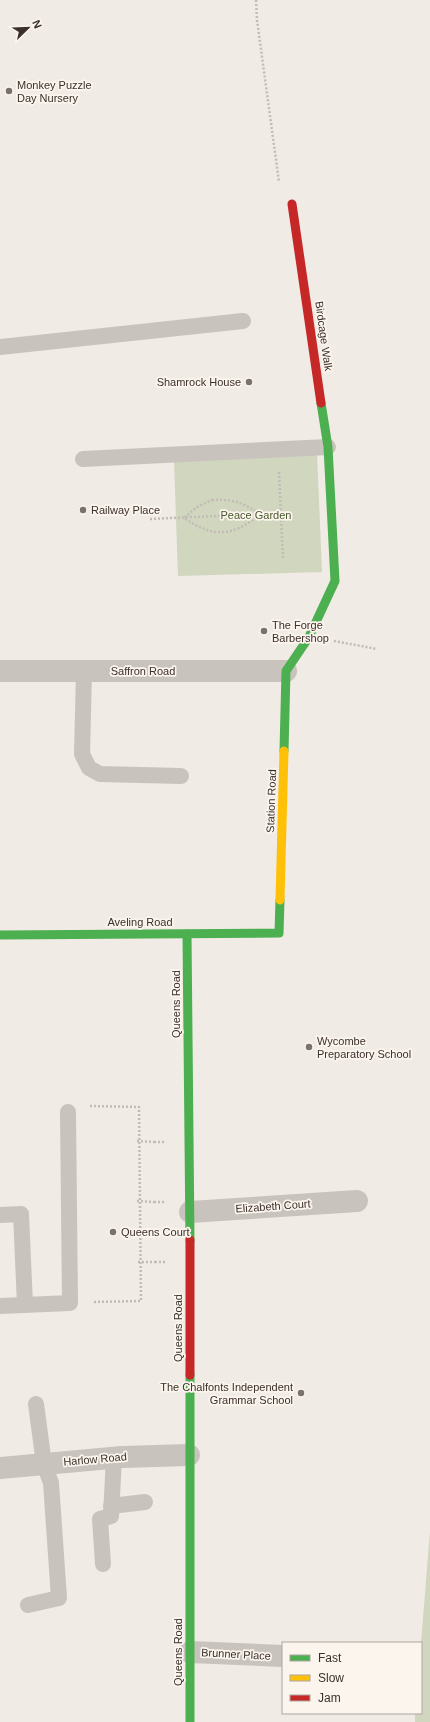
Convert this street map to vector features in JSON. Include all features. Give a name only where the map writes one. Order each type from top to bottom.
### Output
[{"type":"street","name":"Birdcage Walk","points":[[286,670],[309,637],[335,581],[328,447],[292,204]]},
{"type":"street","name":"Saffron Road","points":[[0,671],[286,670]]},
{"type":"street","name":"Station Road","points":[[279,933],[286,670]]},
{"type":"street","name":"Aveling Road","points":[[0,935],[279,933]]},
{"type":"street","name":"Queens Road","points":[[187,934],[190,1212],[190,1722]]},
{"type":"street","name":"Elizabeth Court","points":[[190,1212],[357,1201]]},
{"type":"street","name":"Harlow Road","points":[[0,1468],[114,1457],[189,1455]]},
{"type":"street","name":"Brunner Place","points":[[190,1652],[282,1656]]},
{"type":"lane","points":[[0,347],[243,321]]},
{"type":"lane","points":[[82,459],[328,447]]},
{"type":"lane","points":[[84,671],[81,742],[82,754],[89,768],[100,774],[181,776]]},
{"type":"lane","points":[[0,1306],[70,1302],[68,1112]]},
{"type":"lane","points":[[0,1215],[21,1214],[25,1305]]},
{"type":"lane","points":[[28,1605],[59,1598],[51,1483],[44,1464],[36,1404]]},
{"type":"lane","points":[[104,1564],[100,1519],[111,1516],[114,1457]]},
{"type":"lane","points":[[111,1506],[145,1502]]},
{"type":"path","points":[[256,0],[257,20],[281,198],[292,204]]},
{"type":"path","points":[[278,450],[283,559]]},
{"type":"path","points":[[184,518],[197,507],[212,500],[230,500],[246,504],[260,514]]},
{"type":"path","points":[[150,519],[281,513]]},
{"type":"path","points":[[184,518],[198,528],[214,532],[231,532],[247,525],[260,514]]},
{"type":"path","points":[[309,637],[377,649]]},
{"type":"path","points":[[68,1112],[81,1106],[139,1107],[141,1301],[70,1302]]},
{"type":"path","points":[[137,1141],[154,1142]]},
{"type":"path","points":[[137,1202],[154,1202]]},
{"type":"path","points":[[138,1262],[155,1262]]},
{"type":"green space","name":"Peace Garden","points":[[317,453],[322,572],[178,576],[174,461]]},
{"type":"green space","points":[[430,1531],[430,1722],[415,1722],[415,1714],[422,1714],[421,1642]]},
{"type":"traffic: fast","points":[[284,751],[286,671],[309,637],[335,581],[328,447],[321,403]]},
{"type":"traffic: fast","points":[[0,935],[279,933],[280,900]]},
{"type":"traffic: fast","points":[[187,934],[190,1240]]},
{"type":"traffic: fast","points":[[190,1375],[190,1722]]},
{"type":"traffic: slow","points":[[280,900],[284,751]]},
{"type":"traffic: jam","points":[[292,204],[321,403]]},
{"type":"traffic: jam","points":[[190,1240],[190,1375]]},
{"type":"place","name":"Monkey Puzzle Day Nursery","points":[[9,91]]},
{"type":"place","name":"Shamrock House","points":[[249,382]]},
{"type":"place","name":"Railway Place","points":[[83,510]]},
{"type":"place","name":"The Forge Barbershop","points":[[264,631]]},
{"type":"place","name":"Wycombe Preparatory School","points":[[309,1047]]},
{"type":"place","name":"Queens Court","points":[[113,1232]]},
{"type":"place","name":"The Chalfonts Independent Grammar School","points":[[301,1393]]}]
